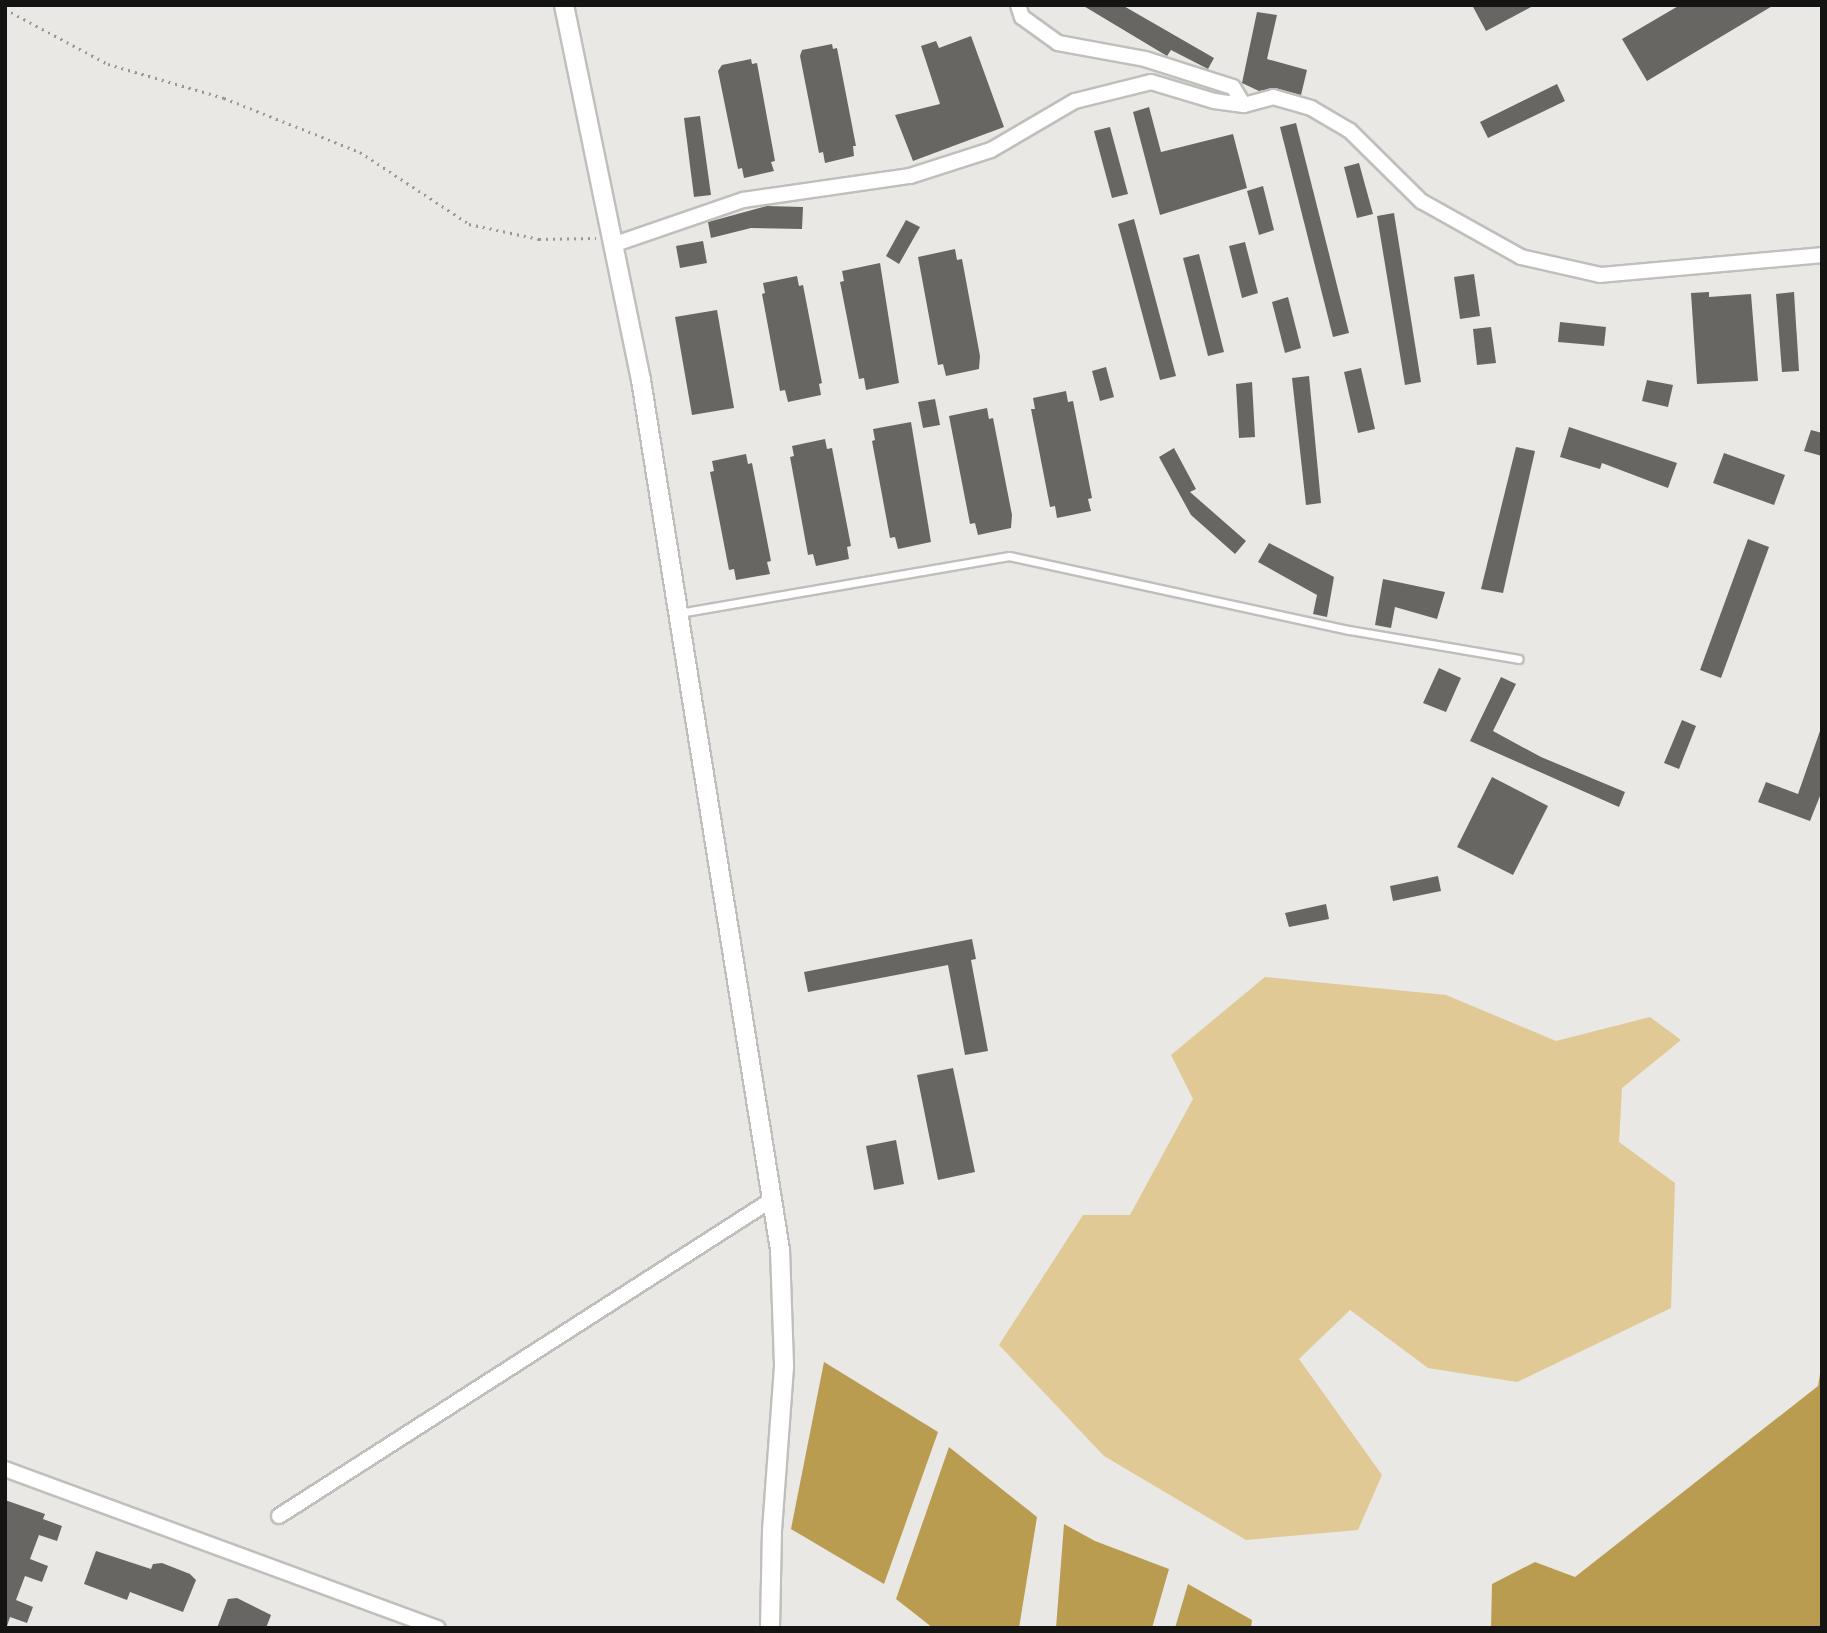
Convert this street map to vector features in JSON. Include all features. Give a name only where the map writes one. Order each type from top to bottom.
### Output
[{"type":"street","points":[[564,5],[597,187],[614,239],[773,1199],[785,1331],[770,1628]]},
{"type":"street","points":[[1018,5],[1022,17],[1058,43],[1145,59],[1233,86],[1244,105]]},
{"type":"street","points":[[614,239],[743,200],[910,176],[991,150],[1075,100],[1151,82],[1244,105],[1273,97],[1311,108],[1350,131],[1421,201],[1521,257],[1600,275],[1822,255]]},
{"type":"street","points":[[279,1516],[773,1199]]},
{"type":"street","points":[[5,1469],[438,1628]]},
{"type":"lane","points":[[678,613],[1009,556],[1349,629],[1518,659]]},
{"type":"path","points":[[5,9],[108,64],[224,98],[360,152],[469,224],[555,240],[614,239]]},
{"type":"shaded area","points":[[1265,977],[1446,995],[1556,1041],[1650,1017],[1681,1040],[1622,1088],[1619,1142],[1675,1183],[1671,1308],[1517,1382],[1428,1368],[1350,1310],[1299,1359],[1382,1475],[1358,1530],[1246,1540],[1104,1456],[999,1345],[1083,1215],[1130,1215],[1193,1099],[1171,1055]]},
{"type":"shaded area","points":[[824,1362],[938,1432],[884,1584],[791,1529]]},
{"type":"shaded area","points":[[1822,1362],[1822,1628],[1491,1628],[1492,1584],[1535,1562],[1575,1577],[1818,1386]]},
{"type":"shaded area","points":[[949,1447],[1037,1517],[1019,1628],[933,1628],[896,1599]]},
{"type":"shaded area","points":[[1064,1524],[1095,1541],[1169,1569],[1152,1628],[1056,1628]]},
{"type":"shaded area","points":[[1188,1584],[1252,1620],[1251,1628],[1175,1628]]},
{"type":"building","points":[[1082,5],[1122,5],[1214,58],[1208,69],[1171,50],[1167,56]]},
{"type":"building","points":[[1472,5],[1535,5],[1486,31]]},
{"type":"building","points":[[1680,5],[1774,5],[1647,81],[1622,39]]},
{"type":"building","points":[[1257,12],[1277,15],[1267,59],[1307,70],[1301,95],[1275,88],[1259,91],[1242,83]]},
{"type":"building","points":[[971,36],[1004,127],[913,161],[895,115],[940,104],[921,46],[936,41],[939,48]]},
{"type":"building","points":[[832,44],[833,49],[837,48],[856,146],[853,146],[854,156],[825,163],[823,152],[819,153],[800,56],[802,50]]},
{"type":"building","points":[[751,59],[752,64],[757,63],[775,161],[771,162],[774,171],[744,178],[742,168],[738,169],[718,71],[722,65]]},
{"type":"building","points":[[1557,84],[1565,101],[1488,138],[1480,122]]},
{"type":"building","points":[[1149,107],[1161,152],[1233,134],[1247,188],[1160,215],[1133,112]]},
{"type":"building","points":[[700,116],[711,195],[694,197],[684,118]]},
{"type":"building","points":[[1296,123],[1349,333],[1333,337],[1280,127]]},
{"type":"building","points":[[1110,127],[1128,194],[1112,198],[1094,131]]},
{"type":"building","points":[[1359,163],[1373,214],[1357,218],[1344,167]]},
{"type":"building","points":[[1263,186],[1274,230],[1259,235],[1247,191]]},
{"type":"building","points":[[767,206],[803,207],[802,229],[751,228],[711,238],[708,222]]},
{"type":"building","points":[[1394,213],[1421,382],[1405,385],[1377,216]]},
{"type":"building","points":[[1134,219],[1176,376],[1160,380],[1118,224]]},
{"type":"building","points":[[906,220],[920,227],[899,264],[886,256]]},
{"type":"building","points":[[703,241],[707,263],[680,268],[676,246]]},
{"type":"building","points":[[1245,242],[1258,293],[1242,298],[1229,246]]},
{"type":"building","points":[[955,249],[957,260],[962,259],[980,356],[979,369],[946,376],[943,364],[938,365],[918,257]]},
{"type":"building","points":[[1199,254],[1224,352],[1208,356],[1183,258]]},
{"type":"building","points":[[880,263],[899,383],[866,390],[864,378],[859,379],[840,282],[844,281],[842,271]]},
{"type":"building","points":[[1474,274],[1480,316],[1460,319],[1454,277]]},
{"type":"building","points":[[797,276],[799,286],[803,285],[822,383],[819,384],[821,395],[788,402],[785,390],[780,391],[762,294],[765,293],[763,283]]},
{"type":"building","points":[[1709,292],[1709,297],[1751,294],[1758,381],[1697,384],[1691,293]]},
{"type":"building","points":[[1794,292],[1799,371],[1782,372],[1776,294]]},
{"type":"building","points":[[1288,297],[1301,348],[1285,353],[1272,302]]},
{"type":"building","points":[[717,310],[734,408],[692,415],[675,317]]},
{"type":"building","points":[[1560,322],[1606,327],[1604,346],[1558,342]]},
{"type":"building","points":[[1491,327],[1496,363],[1477,365],[1473,329]]},
{"type":"building","points":[[1106,367],[1114,397],[1100,401],[1092,371]]},
{"type":"building","points":[[1361,368],[1375,429],[1358,433],[1344,372]]},
{"type":"building","points":[[1309,376],[1321,503],[1306,505],[1292,378]]},
{"type":"building","points":[[1647,380],[1673,385],[1668,407],[1642,401]]},
{"type":"building","points":[[1252,382],[1255,437],[1239,438],[1236,384]]},
{"type":"building","points":[[1066,391],[1068,402],[1073,401],[1092,498],[1088,499],[1091,511],[1057,518],[1055,506],[1050,507],[1031,409],[1035,409],[1033,398]]},
{"type":"building","points":[[935,399],[940,425],[923,428],[918,402]]},
{"type":"building","points":[[987,408],[989,419],[993,418],[1012,515],[1011,528],[978,535],[975,523],[970,524],[949,416]]},
{"type":"building","points":[[911,422],[931,542],[898,549],[895,537],[890,538],[872,441],[875,440],[873,429]]},
{"type":"building","points":[[1569,427],[1677,463],[1668,488],[1602,463],[1600,469],[1560,457]]},
{"type":"building","points":[[1811,430],[1822,433],[1822,456],[1804,451]]},
{"type":"building","points":[[825,439],[827,449],[832,448],[851,546],[847,547],[849,559],[816,566],[813,554],[808,555],[790,457],[794,456],[792,446]]},
{"type":"building","points":[[1516,447],[1535,451],[1503,593],[1481,589]]},
{"type":"building","points":[[1174,448],[1196,489],[1190,492],[1246,541],[1235,554],[1191,515],[1159,457]]},
{"type":"building","points":[[1724,453],[1785,475],[1774,505],[1713,483]]},
{"type":"building","points":[[746,454],[748,464],[752,463],[771,561],[767,562],[770,574],[736,580],[734,569],[729,570],[710,472],[714,471],[712,461]]},
{"type":"building","points":[[1748,539],[1769,547],[1721,678],[1700,670]]},
{"type":"building","points":[[1269,543],[1334,577],[1327,617],[1313,614],[1317,595],[1258,562]]},
{"type":"building","points":[[1383,579],[1445,592],[1437,619],[1395,607],[1391,628],[1375,625]]},
{"type":"building","points":[[1439,668],[1461,678],[1446,712],[1423,703]]},
{"type":"building","points":[[1501,677],[1516,684],[1493,731],[1541,757],[1625,792],[1619,807],[1470,741]]},
{"type":"building","points":[[1682,720],[1696,726],[1679,769],[1664,763]]},
{"type":"building","points":[[1820,731],[1822,791],[1810,821],[1758,802],[1766,782],[1798,794]]},
{"type":"building","points":[[1492,777],[1548,806],[1513,875],[1457,847]]},
{"type":"building","points":[[1438,876],[1441,891],[1393,901],[1390,886]]},
{"type":"building","points":[[1326,904],[1329,919],[1289,927],[1285,913]]},
{"type":"building","points":[[972,939],[976,959],[971,960],[988,1051],[965,1055],[948,965],[808,992],[804,972]]},
{"type":"building","points":[[953,1068],[975,1172],[938,1180],[917,1075]]},
{"type":"building","points":[[896,1140],[904,1184],[874,1190],[866,1146]]},
{"type":"building","points":[[5,1500],[45,1514],[43,1519],[62,1526],[57,1541],[39,1535],[30,1559],[48,1566],[42,1582],[25,1576],[16,1600],[33,1607],[27,1623],[10,1617],[7,1626]]},
{"type":"building","points":[[96,1551],[151,1569],[153,1564],[162,1563],[190,1574],[196,1580],[183,1612],[130,1592],[127,1600],[84,1584]]},
{"type":"building","points":[[237,1598],[271,1615],[266,1628],[217,1628],[228,1599]]}]
